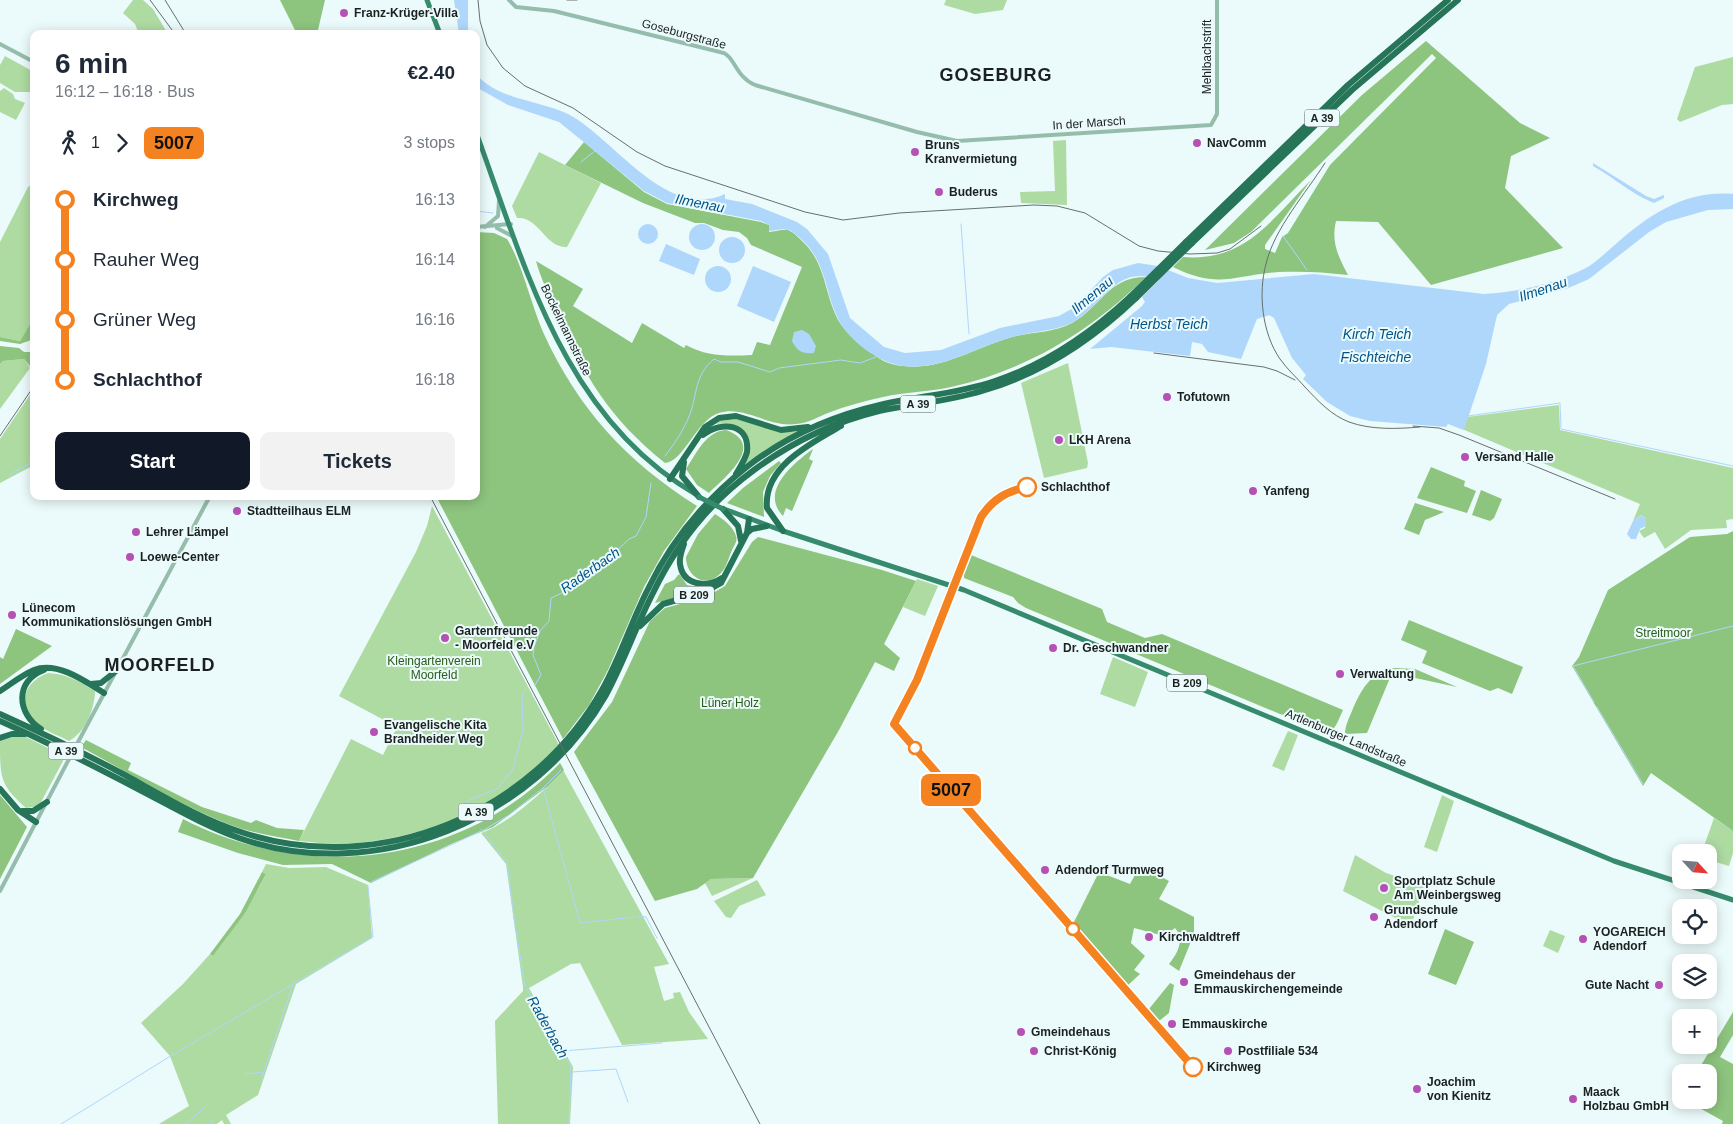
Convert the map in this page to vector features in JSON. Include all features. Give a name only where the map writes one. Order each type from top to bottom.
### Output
[{"type":"highway","name":"A 39","points":[[0,721],[30,734],[191,817],[239,838],[270,846],[312,852],[342,853],[378,849],[420,841],[458,827],[496,807],[530,784],[556,760],[589,722],[609,689],[653,591],[685,539],[721,497],[754,470],[809,436],[855,418],[966,395],[1022,376],[1080,345],[1110,322],[1348,85],[1448,0]]},
{"type":"highway","name":"A 39","points":[[1189,242],[1352,90],[1458,0]]},
{"type":"highway","name":"A 39","points":[[0,714],[54,739],[194,812],[241,832],[271,840],[322,847],[363,846],[409,838],[447,825],[493,803],[518,786],[548,760],[575,730],[606,681],[648,589],[668,553],[702,509],[734,478],[773,449],[820,424],[860,410],[965,390],[1021,372],[1077,341],[1133,298]]},
{"type":"highway","points":[[670,479],[711,422],[727,416],[741,417],[781,430],[820,424]]},
{"type":"highway","points":[[783,531],[767,508],[767,493],[773,478],[807,446],[855,418]]},
{"type":"highway","name":"A 39","points":[[698,438],[711,428],[722,425],[735,429],[740,433],[746,446],[746,452],[734,478]]},
{"type":"highway","points":[[686,456],[682,476],[699,496]]},
{"type":"highway","points":[[723,509],[738,526],[741,544]]},
{"type":"highway","points":[[746,533],[749,519]]},
{"type":"highway","points":[[746,533],[752,528],[767,526]]},
{"type":"highway","name":"B 209","points":[[632,640],[647,618],[658,607],[673,600],[712,590],[722,583],[746,533]]},
{"type":"highway","points":[[685,539],[680,564],[686,578],[700,585],[708,585],[722,579],[728,572]]},
{"type":"highway","points":[[48,668],[29,680],[24,686],[21,700],[30,720],[54,739]]},
{"type":"highway","points":[[0,690],[34,670],[48,668],[61,670],[104,692]]},
{"type":"highway","points":[[88,683],[102,683],[116,671]]},
{"type":"highway","points":[[0,738],[12,734],[30,734]]},
{"type":"highway","points":[[0,788],[18,810],[36,822]]},
{"type":"highway","points":[[18,810],[33,811],[47,802]]},
{"type":"main road","points":[[427,0],[438,30]]},
{"type":"main road","name":"Bockelmannstraße","points":[[480,143],[545,315],[585,390],[628,443],[670,479],[723,509]]},
{"type":"main road","name":"B 209","points":[[723,509],[783,531]]},
{"type":"main road","name":"Artlenburger Landstraße","points":[[783,531],[953,586],[1614,861],[1733,900]]},
{"type":"street","name":"Mehlbachstrift","points":[[1217,0],[1217,114]]},
{"type":"street","name":"Goseburgstraße","points":[[510,1],[516,7],[554,11],[728,54],[741,76],[755,85],[917,132],[955,141]]},
{"type":"street","points":[[0,44],[30,60]]},
{"type":"street","name":"In der Marsch","points":[[955,141],[1207,126],[1215,122],[1217,114]]},
{"type":"street","points":[[485,227],[498,216],[499,194]]},
{"type":"street","points":[[480,227],[511,224]]},
{"type":"street","points":[[495,227],[506,232],[517,241]]},
{"type":"street","points":[[0,891],[104,692],[208,500]]},
{"type":"green space","points":[[133,0],[143,0],[153,9],[166,30],[137,30],[135,24],[123,13]]},
{"type":"green space","points":[[280,0],[325,0],[318,30],[295,30]]},
{"type":"green space","points":[[946,0],[1007,0],[1003,10],[975,14],[944,5]]},
{"type":"green space","points":[[1426,41],[1520,123],[1550,138],[1511,156],[1505,188],[1563,248],[1431,285],[1378,222],[1336,221],[1334,236],[1336,249],[1348,275],[1278,272],[1237,278],[1214,279],[1188,274],[1173,267],[1183,257],[1205,257],[1224,253],[1240,245],[1269,223],[1311,180],[1265,245],[1265,249],[1275,253],[1282,237],[1288,233],[1330,165],[1436,58],[1432,54],[1251,232],[1234,243],[1205,250],[1362,95]]},
{"type":"green space","points":[[5,56],[30,70],[30,92],[15,92],[0,83],[0,65]]},
{"type":"green space","points":[[1733,57],[1733,104],[1722,105],[1680,122],[1677,119],[1695,67]]},
{"type":"green space","points":[[4,88],[13,94],[15,99],[25,103],[16,120],[0,112],[0,91]]},
{"type":"green space","points":[[1066,140],[1067,205],[1021,203],[1020,192],[1055,191],[1053,141]]},
{"type":"green space","points":[[584,142],[644,192],[667,204],[761,222],[769,225],[769,232],[788,230],[793,233],[809,248],[815,258],[824,278],[833,309],[841,324],[851,336],[875,356],[893,364],[918,367],[933,365],[1002,340],[1066,326],[1082,316],[1122,282],[1133,278],[1146,277],[1103,315],[1080,331],[1032,359],[1006,370],[979,380],[951,387],[891,395],[862,402],[800,423],[776,423],[738,412],[719,413],[711,417],[704,424],[678,456],[672,461],[665,463],[628,429],[613,412],[588,376],[545,287],[536,261],[583,289],[573,306],[632,343],[642,323],[684,348],[686,345],[710,354],[726,355],[752,355],[757,342],[770,345],[802,267],[751,245],[747,238],[739,232],[723,230],[704,223],[695,223],[643,203],[565,165]]},
{"type":"green space","points":[[539,152],[601,183],[567,247],[553,243],[531,222],[517,218],[512,206]]},
{"type":"green space","points":[[30,186],[30,324],[20,341],[0,337],[0,242]]},
{"type":"green space","points":[[480,232],[494,233],[507,239],[522,272],[543,332],[557,360],[588,409],[606,431],[648,471],[697,506],[664,551],[644,587],[608,670],[589,705],[563,739],[438,500],[480,500]]},
{"type":"green space","points":[[1143,306],[1497,315],[1467,417],[1559,405],[1560,430],[1733,468],[1733,519],[1726,520],[1727,528],[1691,530],[1665,549],[1655,532],[1644,538],[1639,531],[1645,528],[1646,518],[1641,515],[1633,521],[1640,504],[1448,423],[1271,315],[1260,316],[1203,343]]},
{"type":"green space","points":[[30,324],[30,340],[20,344],[0,341],[0,337],[20,341]]},
{"type":"green space","points":[[0,346],[19,348],[24,352],[30,352],[30,366],[24,359],[3,361],[0,364]]},
{"type":"green space","points":[[24,359],[30,368],[0,409],[0,364],[3,361]]},
{"type":"green space","name":"LKH Arena","points":[[1068,363],[1088,463],[1087,468],[1044,478],[1021,383]]},
{"type":"green space","points":[[30,395],[30,467],[0,483],[0,439]]},
{"type":"green space","points":[[736,419],[781,432],[798,432],[742,468],[749,446],[739,431],[731,425],[713,424]]},
{"type":"green space","points":[[726,430],[738,436],[743,444],[743,453],[739,462],[709,493],[697,485],[686,469],[707,439],[719,431]]},
{"type":"green space","points":[[813,449],[809,459],[813,461],[792,511],[786,508],[783,516],[777,507],[775,497],[777,488],[789,470]]},
{"type":"green space","points":[[779,461],[781,463],[770,476],[763,492],[764,517],[727,503],[743,488]]},
{"type":"green space","points":[[1431,467],[1465,481],[1464,486],[1476,491],[1467,513],[1417,498]]},
{"type":"green space","points":[[1481,490],[1502,499],[1494,518],[1490,521],[1472,515]]},
{"type":"green space","points":[[1415,503],[1444,512],[1425,520],[1419,535],[1404,529]]},
{"type":"green space","name":"Kleingartenverein Moorfeld","points":[[432,506],[559,745],[522,780],[498,798],[443,824],[402,836],[360,843],[336,844],[299,841],[351,739],[383,755],[397,727],[339,696],[416,552],[427,526]]},
{"type":"green space","points":[[715,514],[735,532],[736,543],[722,572],[714,578],[703,580],[697,578],[689,570],[686,557],[698,534]]},
{"type":"green space","name":"Streitmoor","points":[[1733,531],[1733,831],[1651,773],[1643,786],[1572,666],[1579,657],[1608,590],[1690,537],[1727,534]]},
{"type":"green space","name":"Lüner Holz","points":[[758,537],[916,581],[884,644],[900,658],[894,671],[875,662],[839,730],[753,878],[711,879],[697,889],[655,901],[574,752],[612,702],[650,621],[665,608],[706,597],[725,586],[752,542]]},
{"type":"green space","points":[[971,555],[1102,609],[1107,622],[1145,638],[1162,634],[1343,710],[1335,727],[1327,734],[1294,718],[1280,714],[1026,608],[1013,597],[964,578],[964,571]]},
{"type":"green space","points":[[679,574],[687,585],[698,587],[701,591],[655,603],[665,584],[674,580]]},
{"type":"green space","points":[[917,579],[938,586],[925,616],[903,607]]},
{"type":"green space","points":[[1409,620],[1523,667],[1512,694],[1498,688],[1490,691],[1422,663],[1427,651],[1401,640]]},
{"type":"green space","points":[[16,629],[52,646],[0,684],[0,657],[3,659]]},
{"type":"green space","points":[[1113,657],[1148,672],[1135,707],[1100,694]]},
{"type":"green space","points":[[1395,668],[1415,669],[1457,687],[1392,673],[1367,733],[1345,734],[1347,722],[1363,689],[1379,673]]},
{"type":"green space","points":[[48,673],[73,679],[95,691],[95,698],[88,719],[80,732],[69,741],[41,727],[27,710],[25,695],[28,688],[39,677]]},
{"type":"green space","points":[[1288,731],[1298,735],[1284,771],[1272,766]]},
{"type":"green space","points":[[24,736],[62,755],[63,761],[39,806],[26,808],[11,793],[3,780],[0,754],[0,741]]},
{"type":"green space","points":[[86,740],[131,763],[128,770],[202,807],[251,823],[256,820],[277,828],[304,830],[299,841],[254,832],[228,824],[172,798],[81,747]]},
{"type":"green space","points":[[560,763],[564,770],[548,786],[493,827],[451,844],[371,883],[332,864],[283,865],[238,853],[178,832],[183,819],[231,839],[280,852],[331,857],[381,854],[430,843],[477,824],[520,798]]},
{"type":"green space","points":[[563,770],[669,964],[654,967],[664,1001],[674,998],[673,993],[680,992],[689,1012],[708,1039],[622,1045],[580,963],[571,964],[529,988],[573,1067],[570,1124],[498,1124],[495,1021],[523,991],[523,987],[506,864],[481,833],[514,815],[546,788]]},
{"type":"green space","points":[[0,795],[27,827],[0,879]]},
{"type":"green space","points":[[1442,795],[1454,801],[1437,852],[1424,847]]},
{"type":"green space","points":[[1714,818],[1733,831],[1733,853],[1729,866],[1718,863],[1718,844],[1705,844]]},
{"type":"green space","name":"Sportplatz Schule Am Weinbergsweg","points":[[1355,855],[1386,873],[1424,886],[1411,926],[1343,891]]},
{"type":"green space","points":[[266,864],[289,868],[326,867],[368,885],[372,938],[296,984],[258,1095],[226,1115],[231,1124],[224,1124],[222,1120],[217,1124],[159,1124],[189,1106],[170,1056],[141,1023],[183,984],[210,954],[213,956],[254,896],[266,874],[262,872]]},
{"type":"green space","points":[[1142,870],[1152,872],[1169,881],[1159,899],[1194,917],[1194,934],[1179,971],[1169,964],[1175,955],[1180,941],[1175,928],[1164,936],[1134,928],[1131,943],[1145,956],[1134,970],[1140,974],[1127,986],[1073,924],[1099,872],[1130,884],[1136,873]]},
{"type":"green space","points":[[262,872],[266,874],[245,913],[213,956],[210,954],[240,914]]},
{"type":"green space","points":[[753,878],[712,896],[705,883],[711,879]]},
{"type":"green space","points":[[757,880],[766,895],[739,906],[731,918],[726,917],[714,901]]},
{"type":"green space","points":[[1445,929],[1474,942],[1456,985],[1428,974]]},
{"type":"green space","points":[[1550,930],[1565,936],[1558,953],[1543,946]]},
{"type":"green space","points":[[1170,983],[1174,985],[1169,1013],[1159,1021],[1149,1009]]},
{"type":"green space","points":[[1733,1012],[1733,1035],[1720,1057],[1733,1064],[1733,1124],[1722,1124],[1723,1121],[1701,1109],[1717,1109],[1717,1064],[1702,1064],[1708,1054],[1717,1054],[1717,1039]]},
{"type":"water","points":[[454,0],[468,0],[468,30],[458,30]]},
{"type":"water","name":"Fischteiche","points":[[480,78],[496,90],[508,95],[570,115],[643,174],[662,187],[683,197],[704,199],[725,194],[725,199],[752,204],[797,222],[807,229],[828,254],[850,318],[884,347],[905,353],[941,350],[1000,328],[1059,316],[1075,307],[1103,277],[1113,270],[1138,263],[1158,266],[1188,278],[1217,283],[1314,274],[1484,294],[1497,293],[1548,283],[1584,269],[1597,261],[1642,223],[1684,200],[1716,194],[1733,194],[1733,209],[1708,210],[1666,222],[1649,232],[1589,279],[1566,289],[1509,304],[1497,315],[1486,364],[1464,430],[1448,424],[1446,427],[1370,421],[1350,416],[1327,402],[1303,379],[1306,375],[1292,358],[1274,318],[1269,315],[1257,319],[1241,359],[1208,352],[1202,344],[1192,342],[1190,356],[1111,347],[1090,349],[1145,302],[1142,297],[1159,280],[1143,276],[1130,277],[1119,283],[1109,290],[1090,310],[1067,325],[1002,340],[932,365],[918,367],[894,364],[875,356],[849,335],[833,308],[824,277],[815,257],[809,247],[793,232],[784,229],[769,231],[769,225],[761,221],[667,203],[644,191],[559,122],[508,105],[480,89]]},
{"type":"water","points":[[1593,163],[1646,196],[1654,199],[1664,195],[1664,198],[1654,203],[1646,200],[1593,166]]},
{"type":"water","points":[[648,224],[655,227],[658,234],[655,241],[648,244],[641,241],[638,234],[641,227]]},
{"type":"water","points":[[702,224],[711,228],[715,237],[711,246],[702,250],[693,246],[689,237],[693,228]]},
{"type":"water","points":[[732,237],[741,241],[745,250],[741,259],[732,263],[723,259],[719,250],[723,241]]},
{"type":"water","points":[[666,244],[700,259],[694,275],[659,261]]},
{"type":"water","points":[[718,266],[727,270],[731,279],[727,288],[718,292],[709,288],[705,279],[709,270]]},
{"type":"water","points":[[753,266],[791,282],[774,322],[737,306]]},
{"type":"water","points":[[802,330],[809,334],[816,346],[814,353],[800,351],[792,341],[794,332]]},
{"type":"water","points":[[1641,515],[1646,518],[1646,526],[1640,529],[1636,539],[1631,539],[1627,534],[1633,521]]},
{"type":"waterway","points":[[581,162],[596,150]]},
{"type":"waterway","points":[[480,211],[493,213]]},
{"type":"waterway","points":[[961,224],[969,334]]},
{"type":"waterway","points":[[1283,236],[1307,270]]},
{"type":"waterway","name":"Raderbach","points":[[665,456],[687,421],[704,370],[714,359],[721,362],[738,362],[770,372],[779,368],[841,360],[860,363],[876,357]]},
{"type":"waterway","points":[[1468,416],[1560,403],[1561,429],[1733,466]]},
{"type":"waterway","points":[[9,475],[30,463]]},
{"type":"waterway","name":"Raderbach","points":[[535,685],[541,675],[533,655],[534,647],[540,631],[549,621],[551,598],[562,593],[598,568],[629,539],[636,536],[646,517],[651,483]]},
{"type":"waterway","points":[[1594,702],[1573,666],[1733,626]]},
{"type":"waterway","name":"Raderbach","points":[[467,804],[467,801],[497,789],[513,769],[523,730],[522,695],[526,690]]},
{"type":"waterway","points":[[1597,707],[1643,784]]},
{"type":"waterway","points":[[543,788],[561,770]]},
{"type":"waterway","points":[[482,831],[509,815],[543,788],[580,923],[634,917]]},
{"type":"waterway","name":"Raderbach","points":[[481,829],[507,863],[515,925]]},
{"type":"waterway","points":[[371,882],[481,831]]},
{"type":"waterway","points":[[61,1124],[169,1057],[373,937],[368,886]]},
{"type":"waterway","points":[[637,916],[646,917],[657,938]]},
{"type":"waterway","name":"Raderbach","points":[[516,930],[525,986]]},
{"type":"waterway","points":[[245,1074],[264,1072],[293,984]]},
{"type":"waterway","name":"Raderbach","points":[[527,989],[571,1067],[569,1124]]},
{"type":"waterway","points":[[563,1051],[662,1043]]},
{"type":"waterway","points":[[572,1072],[616,1069],[628,1102]]},
{"type":"waterway","points":[[261,1080],[264,1072]]},
{"type":"waterway","points":[[186,1124],[207,1105]]},
{"type":"waterway","points":[[209,1124],[215,1119]]},
{"type":"railway","points":[[150,0],[172,30]]},
{"type":"railway","points":[[165,0],[184,30]]},
{"type":"railway","points":[[478,0],[480,21],[487,45],[503,68],[525,86],[573,108],[637,152],[665,166],[805,212],[843,220],[899,213],[1034,205],[1057,206],[1085,213],[1139,246],[1158,251],[1190,254],[1217,253],[1230,249],[1261,226]]},
{"type":"railway","points":[[567,0],[577,0]]},
{"type":"railway","points":[[1325,163],[1291,212],[1270,251],[1262,287],[1263,313],[1269,337],[1280,359],[1320,402],[1336,416],[1357,425],[1375,428],[1420,427]]},
{"type":"railway","points":[[1154,353],[1264,367],[1295,380]]},
{"type":"railway","points":[[0,436],[30,392]]},
{"type":"railway","points":[[1413,426],[1439,428],[1459,435],[1615,499]]},
{"type":"railway","points":[[432,500],[760,1124]]},
{"type":"bus line","name":"5007","points":[[1027,487],[1006,493],[995,500],[981,517],[917,680],[894,724],[1193,1067]]},
{"type":"place","name":"Franz-Krüger-Villa","points":[[344,13]]},
{"type":"place","name":"NavComm","points":[[1197,143]]},
{"type":"place","name":"Bruns Kranvermietung","points":[[915,152]]},
{"type":"place","name":"Buderus","points":[[939,192]]},
{"type":"place","name":"Tofutown","points":[[1167,397]]},
{"type":"place","name":"LKH Arena","points":[[1059,440]]},
{"type":"place","name":"Versand Halle","points":[[1465,457]]},
{"type":"place","name":"Schlachthof","points":[[1027,487]]},
{"type":"place","name":"Yanfeng","points":[[1253,491]]},
{"type":"place","name":"Stadtteilhaus ELM","points":[[237,511]]},
{"type":"place","name":"Lehrer Lämpel","points":[[136,532]]},
{"type":"place","name":"Loewe-Center","points":[[130,557]]},
{"type":"place","name":"Lünecom Kommunikationslösungen GmbH","points":[[12,615]]},
{"type":"place","name":"Gartenfreunde - Moorfeld e.V","points":[[445,638]]},
{"type":"place","name":"Dr. Geschwandner","points":[[1053,648]]},
{"type":"place","name":"Verwaltung","points":[[1340,674]]},
{"type":"place","name":"Evangelische Kita Brandheider Weg","points":[[374,732]]},
{"type":"place","name":"Adendorf Turmweg","points":[[1045,870]]},
{"type":"place","name":"Sportplatz Schule Am Weinbergsweg","points":[[1384,888]]},
{"type":"place","name":"Grundschule Adendorf","points":[[1374,917]]},
{"type":"place","name":"Kirchwaldtreff","points":[[1149,937]]},
{"type":"place","name":"YOGAREICH Adendorf","points":[[1583,939]]},
{"type":"place","name":"Gmeindehaus der Emmauskirchengemeinde","points":[[1184,982]]},
{"type":"place","name":"Gute Nacht","points":[[1659,985]]},
{"type":"place","name":"Emmauskirche","points":[[1172,1024]]},
{"type":"place","name":"Gmeindehaus","points":[[1021,1032]]},
{"type":"place","name":"Christ-König","points":[[1034,1051]]},
{"type":"place","name":"Postfiliale 534","points":[[1228,1051]]},
{"type":"place","name":"Kirchweg","points":[[1193,1067]]},
{"type":"place","name":"Joachim von Kienitz","points":[[1417,1089]]},
{"type":"place","name":"Maack Holzbau GmbH","points":[[1573,1099]]},
{"type":"district","name":"GOSEBURG","points":[[996,75]]},
{"type":"district","name":"MOORFELD","points":[[160,665]]},
{"type":"water label","name":"Ilmenau","points":[[700,203]]},
{"type":"water label","name":"Ilmenau","points":[[1543,289]]},
{"type":"water label","name":"Ilmenau","points":[[1092,295]]},
{"type":"water label","name":"Herbst Teich","points":[[1169,324]]},
{"type":"water label","name":"Kirch Teich","points":[[1377,334]]}]
